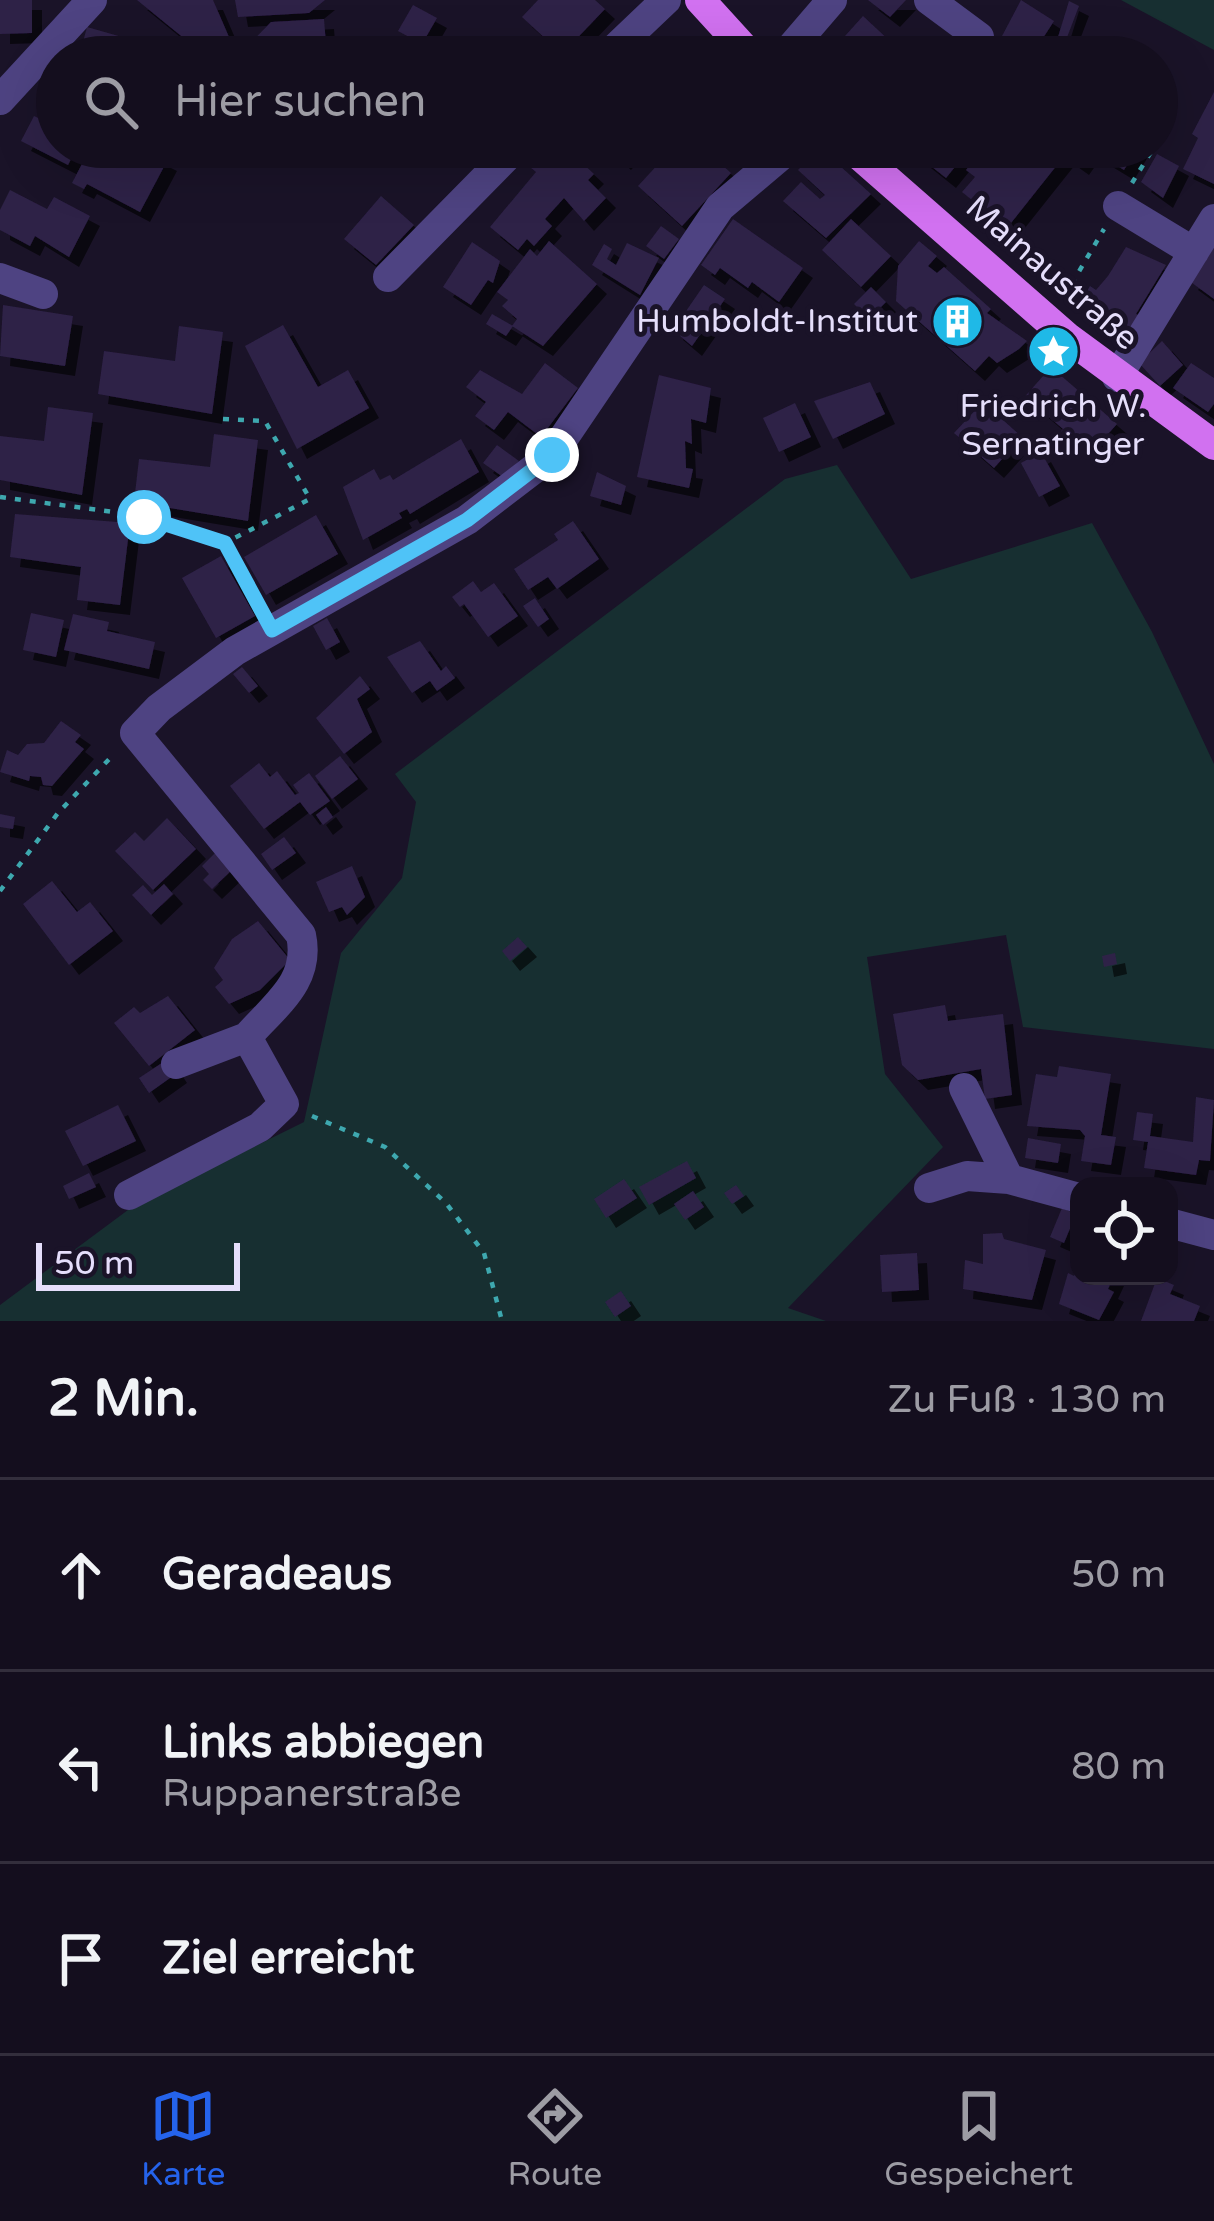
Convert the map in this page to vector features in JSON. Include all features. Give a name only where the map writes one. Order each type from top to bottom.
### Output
[{"type":"main road","points":[[700,0],[733,36]]},
{"type":"main road","name":"Mainaustraße","points":[[882,168],[1047,321],[1214,445]]},
{"type":"street","points":[[59,36],[92,0]]},
{"type":"street","points":[[628,36],[666,0]]},
{"type":"street","points":[[801,36],[832,0]]},
{"type":"street","points":[[929,0],[978,36]]},
{"type":"street","points":[[0,100],[36,61]]},
{"type":"street","points":[[388,277],[495,168]]},
{"type":"street","points":[[176,1064],[247,1037],[300,979],[306,959],[301,934],[135,733],[196,679],[272,630],[467,520],[552,455],[720,207],[766,168]]},
{"type":"street","points":[[1118,206],[1194,252]]},
{"type":"street","points":[[1117,377],[1214,219]]},
{"type":"street","points":[[0,278],[43,294]]},
{"type":"street","points":[[129,1195],[260,1127],[284,1104],[247,1037]]},
{"type":"street","points":[[964,1088],[1009,1179]]},
{"type":"street","points":[[929,1188],[967,1176],[1009,1179],[1070,1196]]},
{"type":"street","points":[[1178,1225],[1214,1235]]},
{"type":"path","points":[[1047,321],[1141,168]]},
{"type":"path","points":[[223,419],[265,421],[310,499],[225,543]]},
{"type":"path","points":[[0,496],[144,517],[225,543],[272,630]]},
{"type":"path","points":[[0,891],[58,813],[135,733]]},
{"type":"path","points":[[284,1104],[385,1147],[446,1202],[484,1252],[502,1321]]},
{"type":"green space","points":[[1121,0],[1214,0],[1214,50]]},
{"type":"green space","points":[[837,465],[911,579],[1092,523],[1152,632],[1214,764],[1214,1049],[1023,1027],[1006,935],[867,957],[885,1074],[943,1147],[788,1308],[826,1321],[0,1321],[0,1305],[132,1207],[304,1122],[341,953],[402,878],[416,802],[395,774],[785,479]]},
{"type":"building","points":[[0,0],[32,0],[32,33],[0,34]]},
{"type":"building","points":[[137,0],[213,0],[229,36],[181,36]]},
{"type":"building","points":[[235,0],[325,0],[309,13],[238,17]]},
{"type":"building","points":[[538,0],[595,0],[605,9],[579,36],[543,36],[522,17]]},
{"type":"building","points":[[868,0],[906,0],[890,17]]},
{"type":"building","points":[[1021,0],[1054,21],[1044,36],[1002,36]]},
{"type":"building","points":[[1069,1],[1079,6],[1068,36],[1058,36]]},
{"type":"building","points":[[413,5],[437,18],[427,36],[398,31]]},
{"type":"building","points":[[863,16],[884,36],[845,36]]},
{"type":"building","points":[[324,19],[325,36],[257,36],[271,22]]},
{"type":"building","points":[[87,27],[118,36],[85,36]]},
{"type":"building","points":[[1214,92],[1214,184],[1183,169],[1198,138],[1192,134]]},
{"type":"building","points":[[36,117],[36,149],[21,141]]},
{"type":"building","points":[[80,168],[163,168],[140,212],[87,184],[84,189],[72,183]]},
{"type":"building","points":[[531,168],[588,168],[594,174],[588,180],[606,198],[584,221],[564,198],[545,219],[552,226],[534,246],[527,239],[518,250],[490,227],[536,172]]},
{"type":"building","points":[[655,168],[725,168],[731,173],[682,226],[638,186]]},
{"type":"building","points":[[842,168],[871,194],[826,238],[783,201],[801,182],[820,199],[825,195],[798,170]]},
{"type":"building","points":[[933,168],[954,168],[946,178]]},
{"type":"building","points":[[1055,168],[1007,228],[962,192],[975,177],[966,170]]},
{"type":"building","points":[[1149,168],[1178,168],[1163,198],[1141,182]]},
{"type":"building","points":[[10,190],[47,209],[54,197],[90,216],[69,257],[35,236],[30,246],[0,230],[0,210]]},
{"type":"building","points":[[381,196],[414,225],[376,265],[344,239]]},
{"type":"building","points":[[733,219],[803,268],[779,302],[752,282],[748,288],[720,268],[715,275],[701,265]]},
{"type":"building","points":[[851,219],[891,256],[861,287],[822,250]]},
{"type":"building","points":[[661,226],[679,239],[664,259],[646,246]]},
{"type":"building","points":[[549,241],[597,284],[543,346],[512,326],[517,319],[502,306],[508,300],[497,292],[530,249],[537,256]]},
{"type":"building","name":"Humboldt-Institut","points":[[919,241],[937,256],[928,266],[937,273],[944,267],[991,309],[987,313],[1027,341],[1019,349],[997,363],[989,356],[975,371],[896,301],[898,266]]},
{"type":"building","points":[[472,242],[500,261],[493,283],[488,280],[471,305],[443,287]]},
{"type":"building","points":[[1214,242],[1214,299],[1188,280]]},
{"type":"building","points":[[627,243],[659,258],[640,295],[592,265],[604,244],[612,249],[607,259],[616,265]]},
{"type":"building","points":[[1126,247],[1166,265],[1136,314],[1142,317],[1131,334],[1080,303],[1090,286],[1096,290],[1108,276]]},
{"type":"building","points":[[704,285],[725,299],[692,346],[673,330]]},
{"type":"building","points":[[871,287],[886,302],[869,319],[854,304]]},
{"type":"building","points":[[3,305],[73,316],[65,366],[0,356]]},
{"type":"building","points":[[492,314],[513,326],[506,336],[486,324]]},
{"type":"building","points":[[283,325],[318,387],[348,370],[369,408],[297,449],[245,346]]},
{"type":"building","points":[[179,326],[223,332],[212,414],[98,394],[104,351],[175,361]]},
{"type":"building","points":[[1162,341],[1183,365],[1160,386],[1139,363]]},
{"type":"building","points":[[545,363],[578,388],[541,437],[508,412],[494,430],[475,416],[486,402],[466,387],[480,370],[522,394]]},
{"type":"building","points":[[1191,363],[1214,378],[1214,404],[1208,412],[1173,388]]},
{"type":"building","points":[[1051,367],[1117,424],[1090,454],[1069,435],[1064,440],[1058,435],[1063,429],[1034,404],[1030,409],[1021,401]]},
{"type":"building","points":[[659,375],[711,388],[706,423],[691,419],[692,444],[685,441],[686,468],[693,469],[689,488],[637,477]]},
{"type":"building","points":[[870,382],[885,414],[833,439],[814,401]]},
{"type":"building","points":[[983,402],[1022,437],[994,468],[954,433]]},
{"type":"building","points":[[795,403],[811,437],[779,452],[763,418]]},
{"type":"building","points":[[48,407],[93,413],[82,495],[0,480],[0,436],[44,441]]},
{"type":"building","points":[[214,434],[258,440],[248,521],[134,502],[139,459],[210,467]]},
{"type":"building","points":[[461,439],[479,472],[410,514],[407,509],[399,513],[402,518],[363,540],[343,487],[374,469],[380,480],[390,475],[393,480]]},
{"type":"building","points":[[497,445],[519,461],[503,477],[483,463]]},
{"type":"building","points":[[1041,452],[1060,486],[1039,497],[1021,463]]},
{"type":"building","points":[[597,472],[626,486],[621,505],[590,496]]},
{"type":"building","points":[[15,514],[130,523],[120,605],[77,600],[81,567],[10,557]]},
{"type":"building","points":[[316,515],[338,554],[266,595],[244,557]]},
{"type":"building","points":[[573,521],[599,559],[557,589],[548,577],[528,590],[514,569],[558,540],[554,534]]},
{"type":"building","points":[[221,556],[255,616],[216,638],[182,578]]},
{"type":"building","points":[[473,581],[481,592],[494,583],[518,616],[488,637],[464,604],[460,607],[452,597]]},
{"type":"building","points":[[535,598],[549,619],[538,627],[523,606]]},
{"type":"building","points":[[31,613],[64,620],[56,657],[23,650]]},
{"type":"building","points":[[73,614],[109,622],[107,631],[155,642],[149,669],[64,650]]},
{"type":"building","points":[[327,618],[340,642],[326,650],[313,626]]},
{"type":"building","points":[[420,641],[441,671],[446,666],[455,678],[437,691],[430,681],[412,693],[387,657]]},
{"type":"building","points":[[242,667],[258,686],[249,693],[233,674]]},
{"type":"building","points":[[360,676],[370,689],[357,699],[372,732],[344,754],[316,718]]},
{"type":"building","points":[[61,721],[81,735],[75,742],[84,749],[52,786],[43,785],[41,777],[30,776],[29,781],[0,772],[7,750],[18,755],[27,744],[44,743]]},
{"type":"building","points":[[340,756],[358,779],[332,799],[315,776]]},
{"type":"building","points":[[259,763],[270,777],[277,771],[295,795],[299,793],[293,785],[309,773],[330,801],[310,815],[300,802],[264,829],[230,786]]},
{"type":"building","points":[[326,807],[333,817],[323,825],[316,815]]},
{"type":"building","points":[[0,814],[15,817],[13,829],[0,827]]},
{"type":"building","points":[[167,818],[196,849],[153,890],[115,851],[135,832],[144,841]]},
{"type":"building","points":[[284,837],[296,853],[272,870],[261,854]]},
{"type":"building","points":[[216,852],[233,869],[212,889],[203,880],[209,874],[202,866]]},
{"type":"building","points":[[352,866],[365,897],[347,915],[342,907],[329,912],[316,882]]},
{"type":"building","points":[[52,881],[77,912],[90,902],[113,931],[69,965],[23,904]]},
{"type":"building","points":[[164,884],[173,894],[151,915],[132,895],[143,885],[152,895]]},
{"type":"building","points":[[258,921],[290,960],[260,990],[229,1004],[215,987],[223,980],[214,968],[232,939]]},
{"type":"building","points":[[518,937],[527,947],[510,961],[502,951]]},
{"type":"building","points":[[1115,953],[1117,964],[1104,967],[1102,956]]},
{"type":"building","points":[[168,996],[195,1030],[149,1066],[114,1023],[134,1007],[140,1013]]},
{"type":"building","points":[[945,1005],[948,1021],[1003,1014],[1012,1095],[985,1099],[981,1069],[918,1080],[902,1065],[893,1014]]},
{"type":"building","points":[[168,1059],[177,1073],[149,1093],[139,1078]]},
{"type":"building","points":[[1059,1066],[1111,1074],[1101,1135],[1116,1137],[1111,1165],[1081,1161],[1085,1136],[1080,1130],[1027,1126],[1036,1074],[1057,1077]]},
{"type":"building","points":[[1196,1097],[1214,1100],[1210,1161],[1199,1160],[1196,1175],[1144,1168],[1148,1142],[1133,1140],[1137,1112],[1153,1114],[1150,1136],[1193,1142]]},
{"type":"building","points":[[118,1105],[136,1141],[83,1166],[65,1131]]},
{"type":"building","points":[[1028,1138],[1061,1144],[1058,1163],[1025,1158]]},
{"type":"building","points":[[687,1161],[696,1178],[649,1205],[639,1187]]},
{"type":"building","points":[[89,1173],[96,1187],[69,1199],[63,1186]]},
{"type":"building","points":[[624,1179],[637,1198],[606,1218],[594,1199]]},
{"type":"building","points":[[736,1185],[744,1196],[732,1204],[724,1193]]},
{"type":"building","points":[[693,1191],[704,1207],[685,1220],[674,1204]]},
{"type":"building","points":[[1062,1208],[1070,1211],[1064,1243],[1050,1237]]},
{"type":"building","points":[[1002,1233],[1004,1239],[1046,1250],[1032,1300],[963,1289],[965,1260],[983,1264],[983,1234]]},
{"type":"building","points":[[917,1253],[919,1290],[882,1292],[880,1255]]},
{"type":"building","points":[[1068,1273],[1070,1285],[1110,1285],[1108,1289],[1114,1292],[1099,1320],[1059,1304]]},
{"type":"building","points":[[1154,1285],[1174,1285],[1170,1294],[1200,1306],[1194,1321],[1141,1321]]},
{"type":"building","points":[[621,1291],[631,1306],[615,1317],[605,1302]]},
{"type":"place","name":"Humboldt-Institut","points":[[957,321]]},
{"type":"place","name":"Friedrich W. Sernatinger","points":[[1053,352]]},
{"type":"route","points":[[144,517],[225,543],[272,630],[467,520],[552,455]]}]
